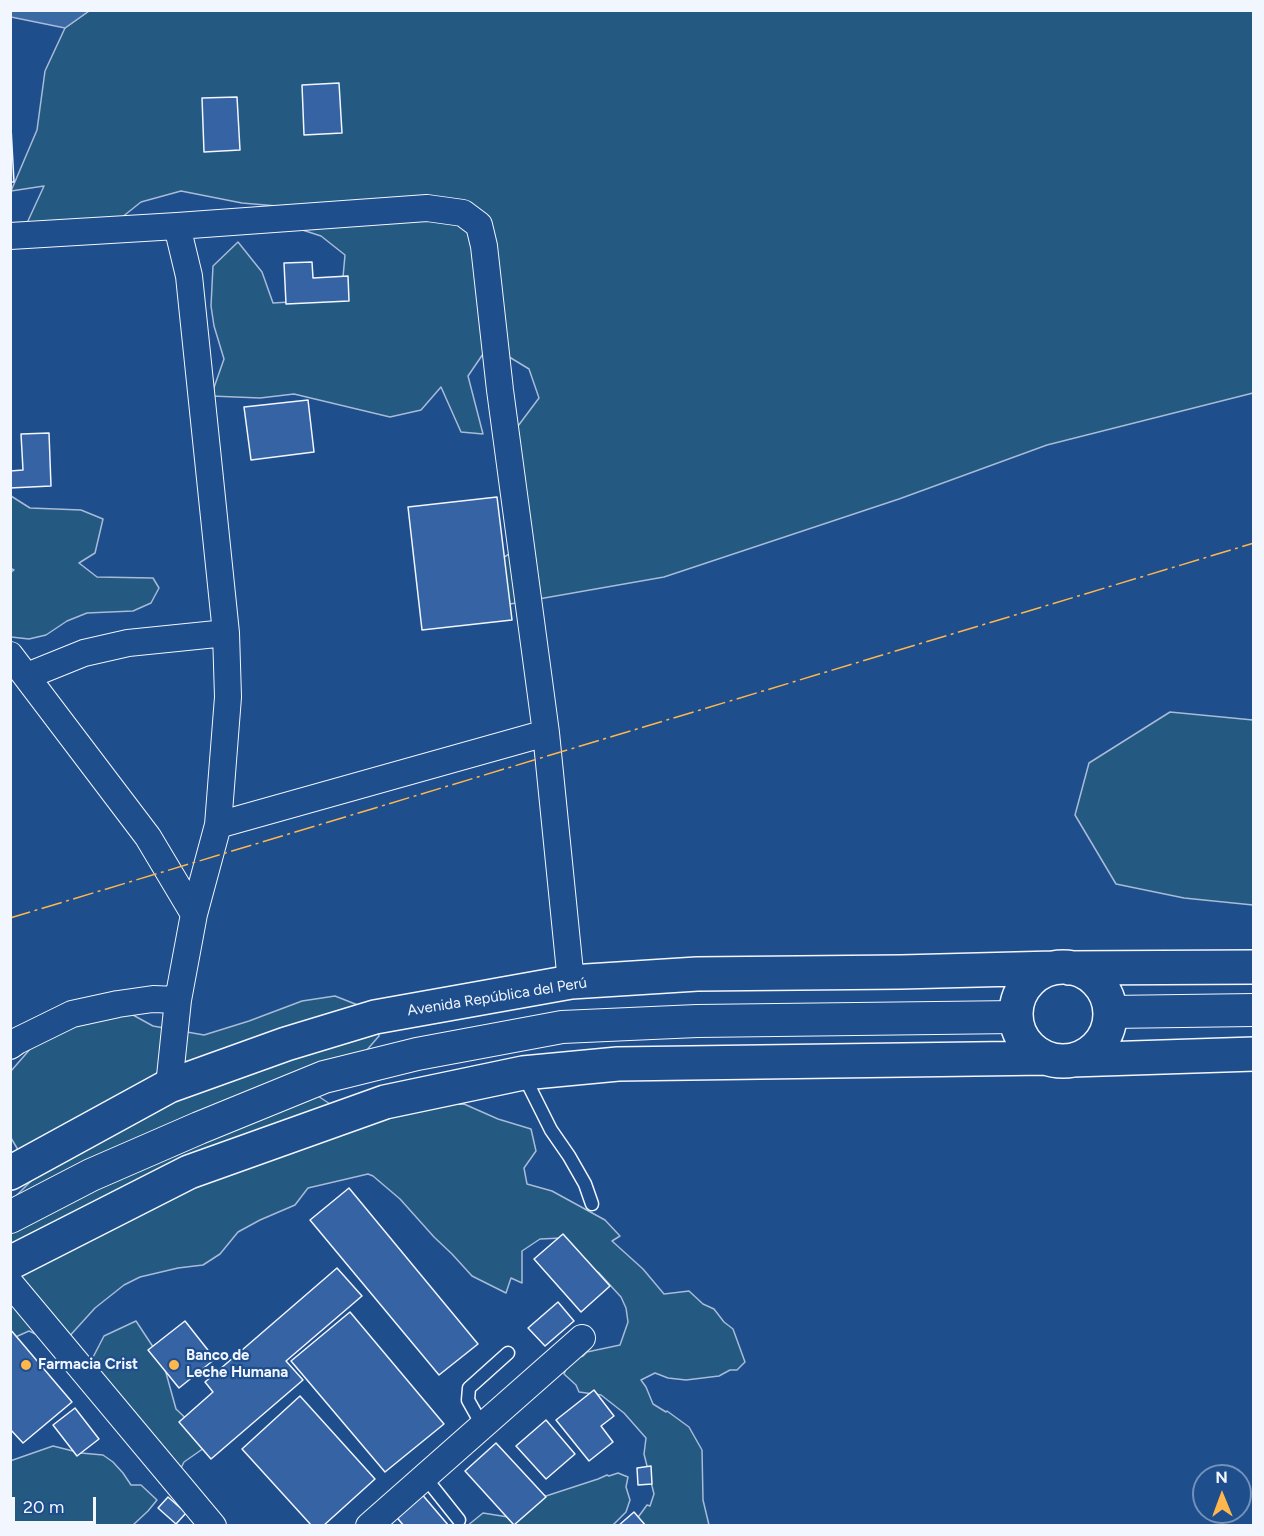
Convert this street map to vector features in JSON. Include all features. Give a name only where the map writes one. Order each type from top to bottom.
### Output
[{"type":"highway","name":"Avenida República del Perú","points":[[10,1173],[169,1086],[286,1044],[375,1017],[571,982],[697,974],[1254,967]]},
{"type":"highway","points":[[1062,968],[1082,971],[1097,983],[1108,1000],[1110,1012],[1103,1037],[1095,1048],[1085,1055],[1059,1059],[1034,1052],[1024,1042],[1015,1017],[1017,1003],[1030,980],[1042,972],[1062,968]]},
{"type":"highway","points":[[10,1263],[189,1172],[385,1102],[523,1073],[618,1064],[1059,1059],[1254,1054]]},
{"type":"street","points":[[10,236],[428,208],[463,213],[479,225],[484,246],[500,390],[546,733],[571,982]]},
{"type":"street","points":[[169,1086],[178,1000],[194,914],[218,825],[228,697],[226,633],[208,446],[189,276],[177,226]]},
{"type":"street","points":[[27,676],[84,653],[128,643],[226,633]]},
{"type":"street","points":[[10,656],[148,837],[194,914]]},
{"type":"street","points":[[218,825],[546,733]]},
{"type":"street","points":[[10,1046],[72,1014],[153,999],[178,1000]]},
{"type":"street","points":[[1110,1012],[1254,1010]]},
{"type":"street","points":[[10,1217],[91,1175],[324,1077],[417,1054],[562,1027],[709,1021],[1015,1017]]},
{"type":"street","points":[[10,1283],[213,1526]]},
{"type":"street","points":[[369,1526],[582,1338]]},
{"type":"lane","points":[[523,1073],[550,1130],[569,1156],[585,1184],[592,1204]]},
{"type":"lane","points":[[482,1425],[468,1401],[469,1388],[508,1353]]},
{"type":"lane","points":[[424,1476],[459,1520]]},
{"type":"shaded area","points":[[11,10],[89,11],[65,28],[11,17]]},
{"type":"shaded area","points":[[89,11],[1253,11],[1253,393],[1047,445],[899,499],[664,577],[493,607],[495,563],[509,554],[532,551],[512,434],[539,398],[529,369],[501,352],[483,354],[468,376],[483,434],[461,432],[441,387],[421,410],[390,417],[294,394],[260,398],[211,396],[224,359],[214,326],[211,306],[213,266],[238,242],[262,272],[273,303],[341,299],[345,255],[321,236],[290,226],[277,206],[242,203],[181,191],[141,202],[116,222],[27,223],[44,186],[11,191],[37,130],[45,71],[65,28]]},
{"type":"shaded area","points":[[11,496],[30,508],[81,510],[103,519],[95,553],[79,563],[97,577],[153,578],[159,588],[151,603],[133,611],[87,613],[67,621],[46,635],[29,639],[11,637],[10,573],[14,570],[10,568]]},
{"type":"shaded area","points":[[1170,712],[1253,720],[1253,905],[1184,898],[1116,884],[1075,815],[1089,763]]},
{"type":"shaded area","points":[[335,996],[378,1013],[379,1036],[359,1059],[309,1090],[333,1106],[464,1104],[498,1119],[531,1129],[536,1151],[524,1168],[527,1184],[552,1191],[605,1220],[620,1236],[612,1241],[643,1269],[664,1294],[689,1291],[703,1304],[714,1309],[733,1329],[745,1362],[737,1370],[730,1370],[719,1376],[686,1380],[668,1378],[655,1373],[641,1380],[653,1404],[689,1427],[702,1450],[703,1500],[709,1525],[637,1525],[636,1520],[647,1505],[650,1506],[654,1494],[644,1454],[646,1438],[624,1413],[601,1395],[579,1392],[576,1385],[564,1374],[570,1360],[583,1356],[587,1352],[620,1345],[628,1322],[626,1308],[621,1297],[599,1273],[578,1261],[562,1238],[540,1239],[522,1251],[522,1283],[511,1278],[506,1293],[472,1276],[400,1199],[368,1174],[308,1188],[295,1205],[238,1232],[220,1254],[203,1265],[140,1277],[124,1285],[95,1308],[66,1340],[53,1342],[29,1331],[11,1339],[11,1201],[32,1180],[11,1138],[11,1071],[38,1040],[122,1009],[153,1026],[204,1035],[302,1001]]},
{"type":"shaded area","points":[[136,1321],[163,1362],[176,1409],[195,1427],[204,1448],[184,1462],[179,1472],[90,1363],[104,1336]]},
{"type":"shaded area","points":[[53,1446],[81,1453],[103,1455],[113,1462],[131,1485],[141,1485],[157,1500],[133,1525],[11,1525],[10,1461]]},
{"type":"shaded area","points":[[618,1473],[628,1477],[626,1487],[630,1500],[626,1512],[613,1525],[467,1526],[483,1513],[508,1517],[546,1496]]},
{"type":"building","points":[[339,83],[342,133],[304,135],[302,85]]},
{"type":"building","points":[[237,97],[240,150],[204,152],[202,98]]},
{"type":"building","points":[[10,109],[14,182],[10,182]]},
{"type":"building","points":[[312,262],[313,278],[348,276],[349,301],[286,304],[284,263]]},
{"type":"building","points":[[308,400],[314,452],[251,460],[244,407]]},
{"type":"building","points":[[49,433],[51,486],[10,488],[10,471],[23,470],[21,434]]},
{"type":"building","points":[[497,497],[512,620],[422,630],[408,507]]},
{"type":"building","points":[[349,1188],[478,1344],[439,1375],[310,1220]]},
{"type":"building","points":[[563,1234],[610,1286],[581,1312],[534,1259]]},
{"type":"building","points":[[337,1268],[362,1296],[286,1361],[303,1380],[211,1459],[179,1422],[213,1392],[205,1382]]},
{"type":"building","points":[[558,1302],[574,1321],[545,1346],[528,1328]]},
{"type":"building","points":[[350,1312],[444,1424],[385,1472],[291,1361]]},
{"type":"building","points":[[185,1321],[215,1359],[179,1388],[148,1350]]},
{"type":"building","name":"Farmacia Crist","points":[[10,1329],[72,1402],[23,1443],[10,1429]]},
{"type":"building","points":[[594,1390],[614,1416],[601,1426],[613,1442],[589,1461],[556,1420]]},
{"type":"building","points":[[300,1396],[375,1479],[323,1526],[312,1526],[242,1449]]},
{"type":"building","points":[[75,1408],[99,1439],[77,1456],[53,1425]]},
{"type":"building","points":[[546,1420],[575,1454],[546,1479],[516,1446]]},
{"type":"building","points":[[496,1443],[546,1497],[514,1525],[465,1471]]},
{"type":"building","points":[[651,1466],[652,1484],[638,1485],[637,1468]]},
{"type":"building","points":[[420,1492],[449,1526],[404,1526],[394,1514]]},
{"type":"building","points":[[168,1497],[186,1513],[176,1524],[158,1508]]},
{"type":"building","points":[[634,1512],[646,1526],[618,1526]]},
{"type":"power","points":[[10,918],[1254,543]]},
{"type":"place","name":"Farmacia Crist","points":[[26,1365]]},
{"type":"place","name":"Banco de Leche Humana","points":[[174,1365]]}]
